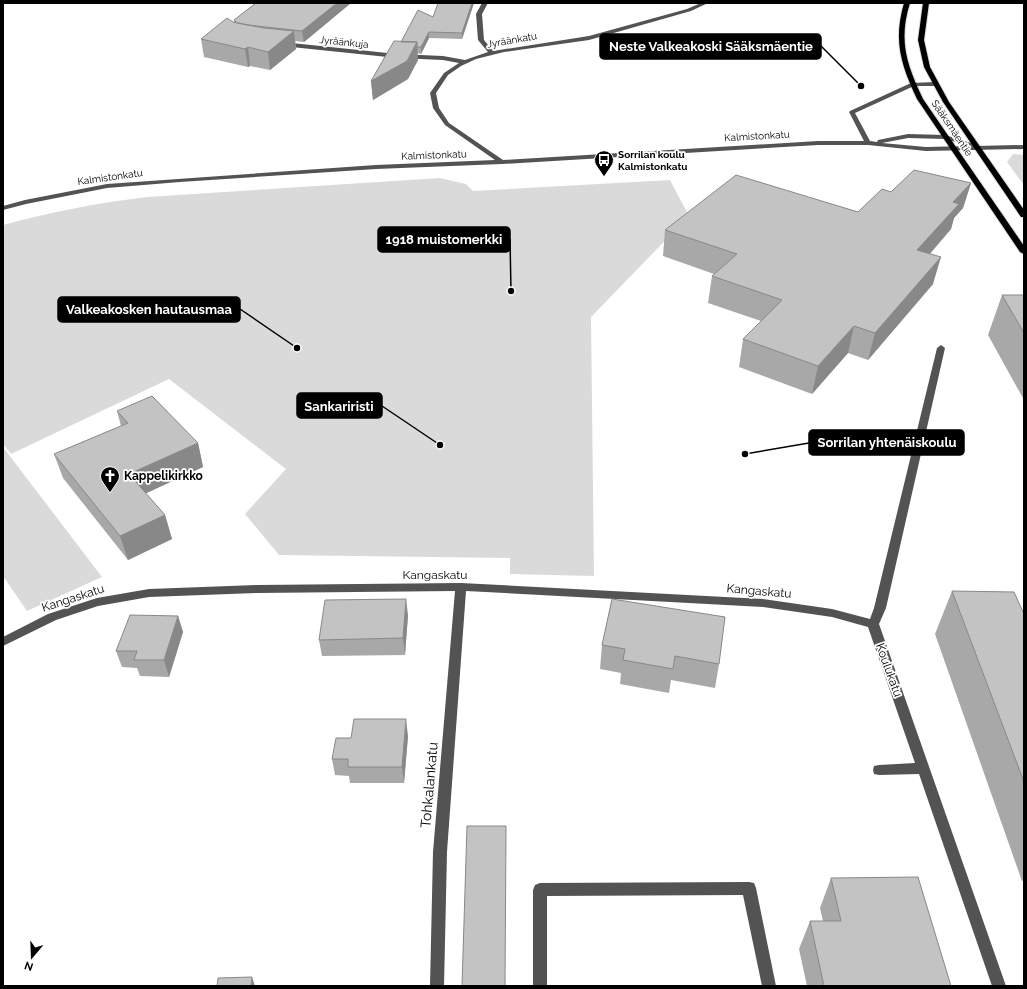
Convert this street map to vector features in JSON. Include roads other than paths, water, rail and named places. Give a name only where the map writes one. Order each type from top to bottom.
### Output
[{"type":"main road","name":"Sääksmäentie","points":[[907,3],[901,17],[900,46],[907,72],[920,99],[1024,252]]},
{"type":"main road","name":"Sääksmäentie","points":[[926,3],[922,28],[923,52],[927,67],[949,107],[1024,215]]},
{"type":"street","points":[[485,3],[479,14],[481,40],[491,52]]},
{"type":"street","name":"Jyräänkatu","points":[[502,162],[447,124],[436,108],[433,93],[446,74],[465,62],[491,52],[589,38],[689,10],[705,3]]},
{"type":"street","name":"Jyräänkuja","points":[[274,43],[397,56],[443,58],[465,62]]},
{"type":"street","points":[[868,144],[852,112],[913,84],[935,84]]},
{"type":"street","name":"Kalmistonkatu","points":[[868,144],[908,136],[945,137],[978,147]]},
{"type":"street","name":"Kalmistonkatu","points":[[3,208],[25,202],[107,186],[376,167],[502,162],[818,143],[868,144],[926,149],[978,147]]},
{"type":"street","points":[[978,147],[1024,147]]},
{"type":"street","points":[[873,624],[880,608],[941,348]]},
{"type":"street","name":"Kangaskatu","points":[[3,642],[52,617],[97,602],[149,593],[257,589],[461,587],[763,603],[832,613],[873,624]]},
{"type":"street","name":"Tohkalankatu","points":[[437,986],[440,852],[461,587]]},
{"type":"street","name":"Koulukatu","points":[[873,624],[999,986]]},
{"type":"street","points":[[879,770],[924,768]]},
{"type":"street","points":[[540,986],[540,890],[742,888],[749,888],[769,986]]},
{"type":"place","name":"Neste Valkeakoski Sääksmäentie","points":[[861,86]]},
{"type":"place","name":"Sorrilan koulu Kalmistonkatu","points":[[604,177]]},
{"type":"place","name":"1918 muistomerkki","points":[[511,291]]},
{"type":"place","name":"Valkeakosken hautausmaa","points":[[297,348]]},
{"type":"place","name":"Sankariristi","points":[[440,445]]},
{"type":"place","name":"Sorrilan yhtenäiskoulu","points":[[745,454]]},
{"type":"place","name":"Kappelikirkko","points":[[110,493]]}]
